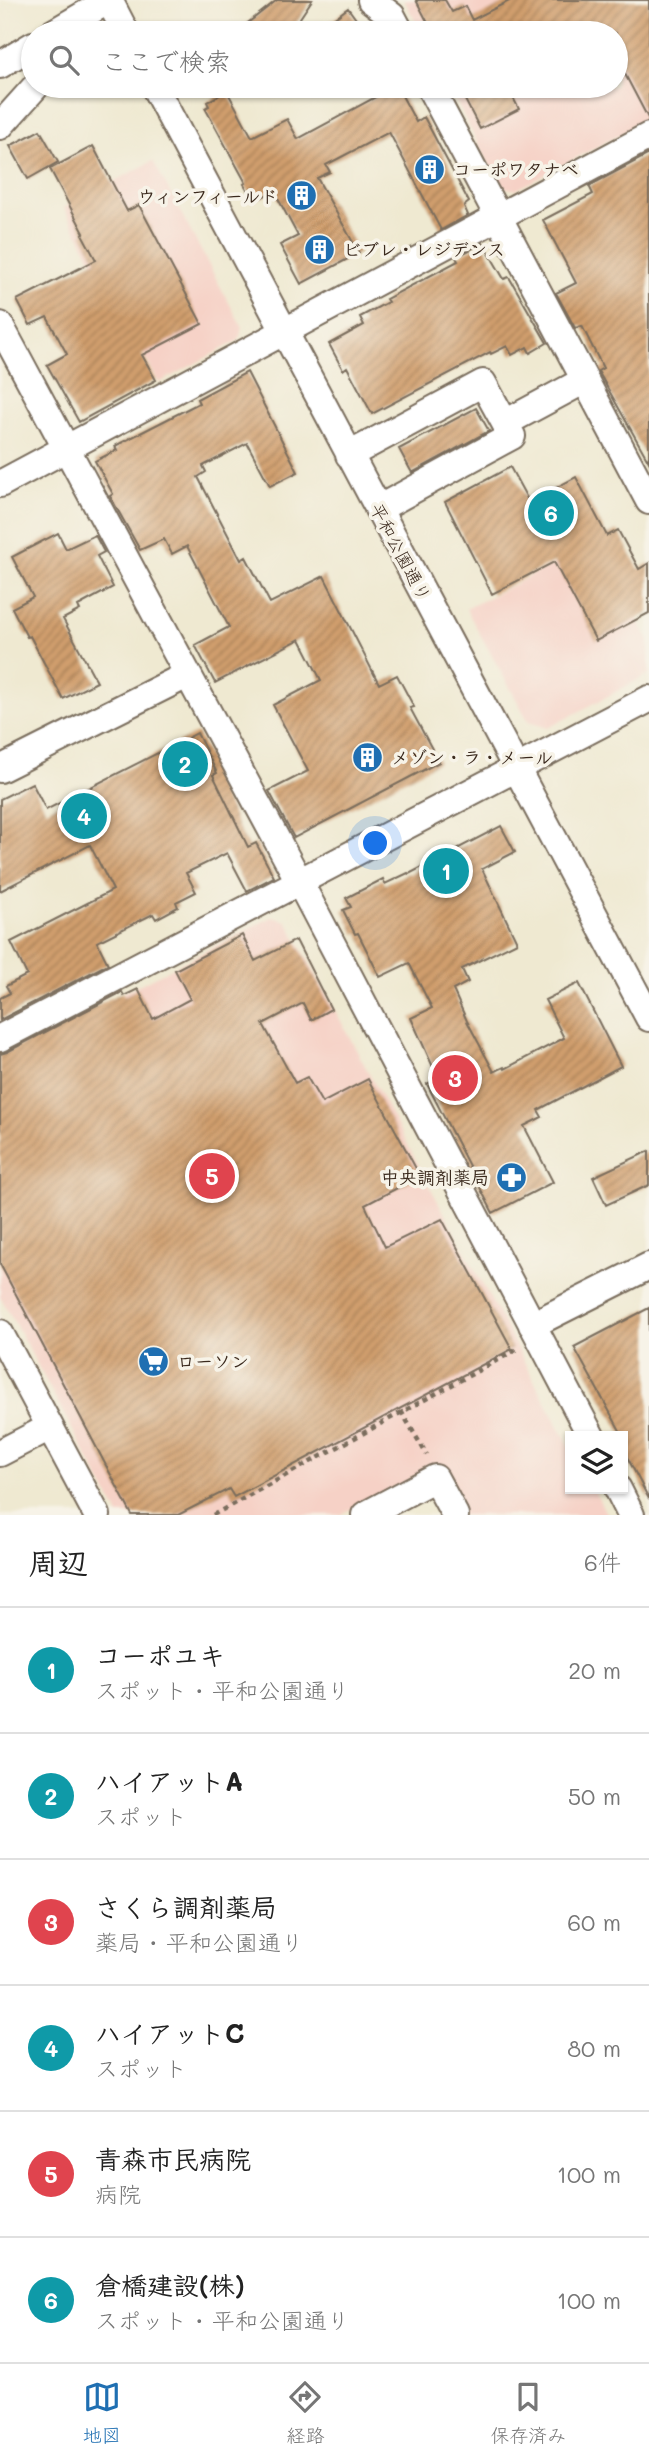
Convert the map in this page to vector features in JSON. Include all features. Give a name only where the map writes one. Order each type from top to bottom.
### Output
[{"type":"street","points":[[73,21],[109,0]]},
{"type":"street","points":[[91,21],[109,0]]},
{"type":"street","points":[[109,0],[120,21]]},
{"type":"street","points":[[371,0],[395,21]]},
{"type":"street","points":[[0,65],[21,52]]},
{"type":"street","points":[[0,126],[25,98]]},
{"type":"street","name":"平和公園通り","points":[[160,98],[649,1018]]},
{"type":"street","points":[[435,98],[649,500]]},
{"type":"street","points":[[0,484],[649,136]]},
{"type":"street","points":[[0,325],[300,883],[527,1336],[588,1431]]},
{"type":"street","points":[[505,423],[585,380]]},
{"type":"street","points":[[349,455],[483,383],[512,436],[378,509]]},
{"type":"street","points":[[0,769],[187,676]]},
{"type":"street","points":[[0,1038],[649,699]]},
{"type":"street","points":[[527,1336],[649,1266]]},
{"type":"street","points":[[0,1333],[97,1515]]},
{"type":"street","points":[[0,1453],[50,1427]]},
{"type":"street","points":[[365,1515],[435,1478],[455,1515]]},
{"type":"street","points":[[620,1494],[631,1515]]},
{"type":"path","points":[[213,1515],[401,1411],[527,1336]]},
{"type":"path","points":[[401,1411],[432,1464]]},
{"type":"shaded area","points":[[404,0],[649,0],[649,119],[516,190],[500,186],[454,98],[628,98],[628,21],[415,21]]},
{"type":"shaded area","points":[[153,161],[242,327],[239,340],[159,383],[64,208]]},
{"type":"shaded area","points":[[596,542],[649,641],[649,674],[548,728],[529,722],[466,609]]},
{"type":"shaded area","points":[[272,917],[287,921],[565,1438],[565,1494],[596,1494],[607,1515],[461,1515],[431,1469],[340,1515],[119,1515],[0,1296],[0,1056]]},
{"type":"building","points":[[277,0],[312,0],[298,21],[250,21]]},
{"type":"building","points":[[416,0],[445,0],[452,12],[465,6],[472,20],[511,0],[649,0],[649,120],[628,80],[628,21],[427,21]]},
{"type":"building","points":[[348,8],[357,21],[331,21]]},
{"type":"building","points":[[214,98],[231,98],[252,137],[287,119],[298,139],[374,98],[403,98],[416,122],[424,117],[469,202],[464,206],[468,215],[441,230],[389,132],[326,165],[330,172],[317,178],[359,253],[301,284],[280,245],[298,236],[274,191],[254,201],[205,108],[209,106],[207,102]]},
{"type":"building","points":[[464,98],[513,98],[519,109],[480,129]]},
{"type":"building","points":[[40,130],[58,162],[28,179],[10,146]]},
{"type":"building","points":[[93,146],[127,211],[139,205],[202,324],[142,355],[156,380],[79,422],[47,365],[67,354],[47,317],[30,325],[17,300],[96,260],[50,169]]},
{"type":"building","points":[[649,154],[649,462],[598,371],[603,368],[582,326],[575,328],[556,293],[576,283],[543,220],[593,194],[589,186]]},
{"type":"building","points":[[483,243],[504,279],[509,277],[547,343],[530,353],[527,347],[512,355],[507,346],[491,354],[490,352],[372,414],[347,367],[343,370],[329,344],[364,325],[360,317],[388,302],[386,299],[458,261],[456,257]]},
{"type":"building","points":[[247,372],[298,472],[270,486],[247,443],[203,466],[206,472],[198,477],[241,560],[246,557],[270,603],[324,576],[379,684],[397,675],[414,707],[410,708],[439,762],[294,838],[269,791],[308,771],[273,705],[321,680],[300,639],[215,683],[195,645],[229,627],[187,546],[172,554],[164,539],[140,550],[110,496],[113,494],[95,461],[117,450],[115,446],[199,403],[197,399]]},
{"type":"building","points":[[476,408],[489,431],[412,473],[399,449]]},
{"type":"building","points":[[510,467],[529,502],[576,477],[607,536],[618,530],[639,569],[649,563],[649,613],[596,641],[554,562],[492,594],[445,502]]},
{"type":"building","points":[[58,533],[66,549],[95,535],[104,552],[97,556],[113,587],[78,606],[80,610],[63,619],[97,682],[63,699],[12,608],[33,597],[12,557]]},
{"type":"building","points":[[197,733],[217,773],[213,775],[248,847],[256,843],[274,877],[247,891],[227,853],[186,873],[196,892],[176,902],[178,907],[156,919],[153,914],[97,942],[108,964],[0,1020],[0,998],[10,993],[6,986],[27,975],[11,942],[113,890],[90,845],[0,891],[0,799],[32,783],[46,810]]},
{"type":"building","points":[[501,826],[515,852],[482,869],[517,942],[462,969],[468,982],[453,990],[467,1021],[494,1072],[504,1067],[505,1069],[564,1038],[545,1000],[579,983],[621,1066],[538,1110],[542,1117],[524,1126],[553,1182],[493,1213],[427,1084],[438,1078],[411,1018],[432,1008],[409,963],[380,977],[343,910],[351,907],[346,898],[383,879],[385,884],[409,874]]},
{"type":"building","points":[[242,935],[255,961],[296,940],[331,1009],[311,1020],[303,1003],[263,1024],[295,1083],[307,1077],[322,1103],[368,1079],[420,1176],[365,1205],[385,1247],[442,1219],[512,1349],[234,1497],[229,1489],[178,1515],[132,1515],[0,1264],[0,1054],[122,992],[124,996],[138,989],[153,1019],[190,999],[175,970]]},
{"type":"building","points":[[649,1151],[649,1185],[606,1205],[593,1177]]},
{"type":"building","points":[[649,1308],[649,1499],[628,1459],[628,1431],[620,1431],[574,1347]]},
{"type":"place","name":"コーポワタナベ","points":[[430,169]]},
{"type":"place","name":"ウィンフィールド","points":[[301,196]]},
{"type":"place","name":"ビブレ・レジデンス","points":[[320,249]]},
{"type":"place","name":"倉橋建設(株)","points":[[551,513]]},
{"type":"place","name":"メゾン・ラ・メール","points":[[368,757]]},
{"type":"place","name":"ハイアットA","points":[[185,764]]},
{"type":"place","name":"ハイアットC","points":[[84,816]]},
{"type":"place","name":"コーポユキ","points":[[446,871]]},
{"type":"place","name":"さくら調剤薬局","points":[[455,1078]]},
{"type":"place","name":"青森市民病院","points":[[212,1176]]},
{"type":"place","name":"中央調剤薬局","points":[[512,1177]]},
{"type":"place","name":"ローソン","points":[[154,1361]]}]
